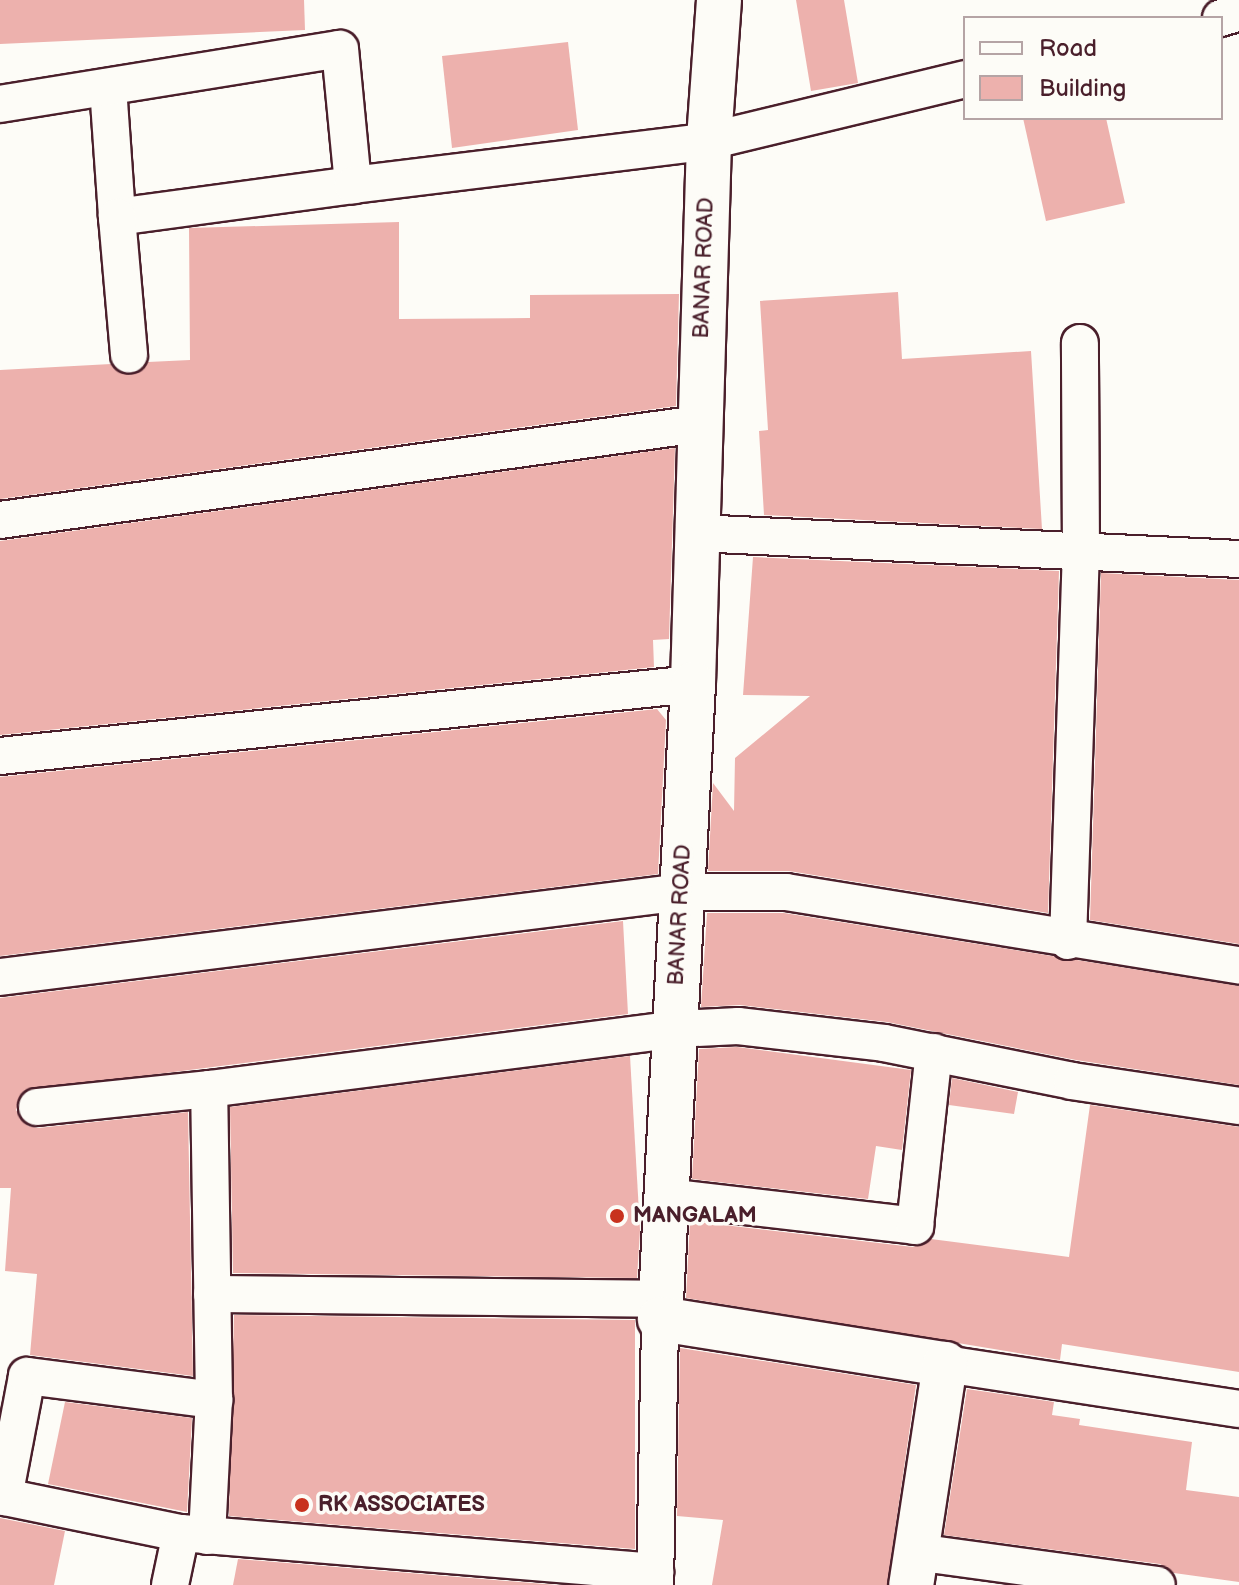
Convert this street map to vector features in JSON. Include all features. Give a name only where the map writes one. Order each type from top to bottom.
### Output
[{"type":"street","name":"BANAR ROAD","points":[[660,1309],[693,684],[709,141],[719,0]]},
{"type":"street","points":[[0,104],[340,49],[353,185]]},
{"type":"street","points":[[117,217],[709,141],[963,79]]},
{"type":"street","points":[[108,87],[129,354]]},
{"type":"street","points":[[1068,941],[1081,551],[1080,343]]},
{"type":"street","points":[[0,520],[699,424]]},
{"type":"street","points":[[696,533],[1239,559]]},
{"type":"street","points":[[0,756],[693,684]]},
{"type":"street","points":[[0,977],[682,892],[786,892],[1068,941],[1239,965]]},
{"type":"street","points":[[37,1107],[209,1089],[675,1029],[738,1026],[934,1052],[1072,1081],[1239,1106]]},
{"type":"street","points":[[666,1197],[915,1226],[934,1052]]},
{"type":"street","points":[[170,1585],[194,1534],[214,1400],[209,1089]]},
{"type":"street","points":[[212,1294],[660,1309],[945,1364],[1239,1409]]},
{"type":"street","points":[[214,1400],[27,1376],[2,1497],[194,1534],[655,1578],[660,1309]]},
{"type":"street","points":[[945,1364],[914,1568],[1157,1585]]},
{"type":"building","points":[[0,0],[304,0],[305,30],[0,44]]},
{"type":"building","points":[[796,0],[844,0],[858,83],[811,91]]},
{"type":"building","points":[[568,42],[578,130],[452,148],[442,56]]},
{"type":"building","points":[[1023,120],[1106,120],[1125,203],[1046,221]]},
{"type":"building","points":[[399,222],[399,319],[530,318],[530,295],[679,294],[676,406],[0,499],[0,370],[111,364],[130,375],[148,362],[190,360],[189,228]]},
{"type":"building","points":[[898,292],[902,359],[1031,351],[1042,529],[764,515],[759,431],[768,430],[760,301]]},
{"type":"building","points":[[675,448],[669,639],[653,640],[654,667],[0,735],[0,541]]},
{"type":"building","points":[[753,557],[1059,571],[1048,913],[789,871],[708,871],[713,783],[734,811],[735,758],[810,696],[743,695]]},
{"type":"building","points":[[1101,573],[1239,580],[1239,944],[1090,920]]},
{"type":"building","points":[[657,709],[666,720],[658,874],[0,956],[0,777]]},
{"type":"building","points":[[707,913],[784,913],[1239,986],[1239,1085],[1076,1060],[887,1022],[740,1005],[701,1007]]},
{"type":"building","points":[[623,921],[628,1014],[24,1091],[16,1110],[28,1126],[38,1128],[188,1112],[193,1376],[30,1355],[37,1274],[5,1271],[11,1188],[0,1188],[0,998]]},
{"type":"building","points":[[737,1047],[911,1070],[902,1150],[876,1146],[868,1199],[692,1179],[699,1049]]},
{"type":"building","points":[[630,1056],[640,1230],[637,1278],[233,1273],[230,1107]]},
{"type":"building","points":[[952,1078],[1018,1092],[1014,1114],[949,1105]]},
{"type":"building","points":[[1090,1105],[1239,1127],[1239,1372],[1062,1344],[1060,1360],[686,1298],[690,1221],[913,1247],[931,1239],[1069,1257]]},
{"type":"building","points":[[234,1315],[635,1320],[635,1549],[229,1516]]},
{"type":"building","points":[[680,1348],[916,1385],[887,1585],[712,1585],[723,1520],[677,1516]]},
{"type":"building","points":[[967,1389],[1054,1402],[1052,1415],[1080,1419],[1079,1425],[1192,1442],[1186,1490],[1239,1497],[1239,1582],[1174,1573],[1160,1564],[944,1535]]},
{"type":"building","points":[[65,1402],[192,1418],[187,1512],[48,1484]]},
{"type":"building","points":[[0,1518],[65,1531],[54,1585],[0,1585]]},
{"type":"building","points":[[238,1559],[557,1585],[233,1585]]},
{"type":"place","name":"MANGALAM","points":[[617,1216]]},
{"type":"place","name":"RK ASSOCIATES","points":[[302,1505]]}]
